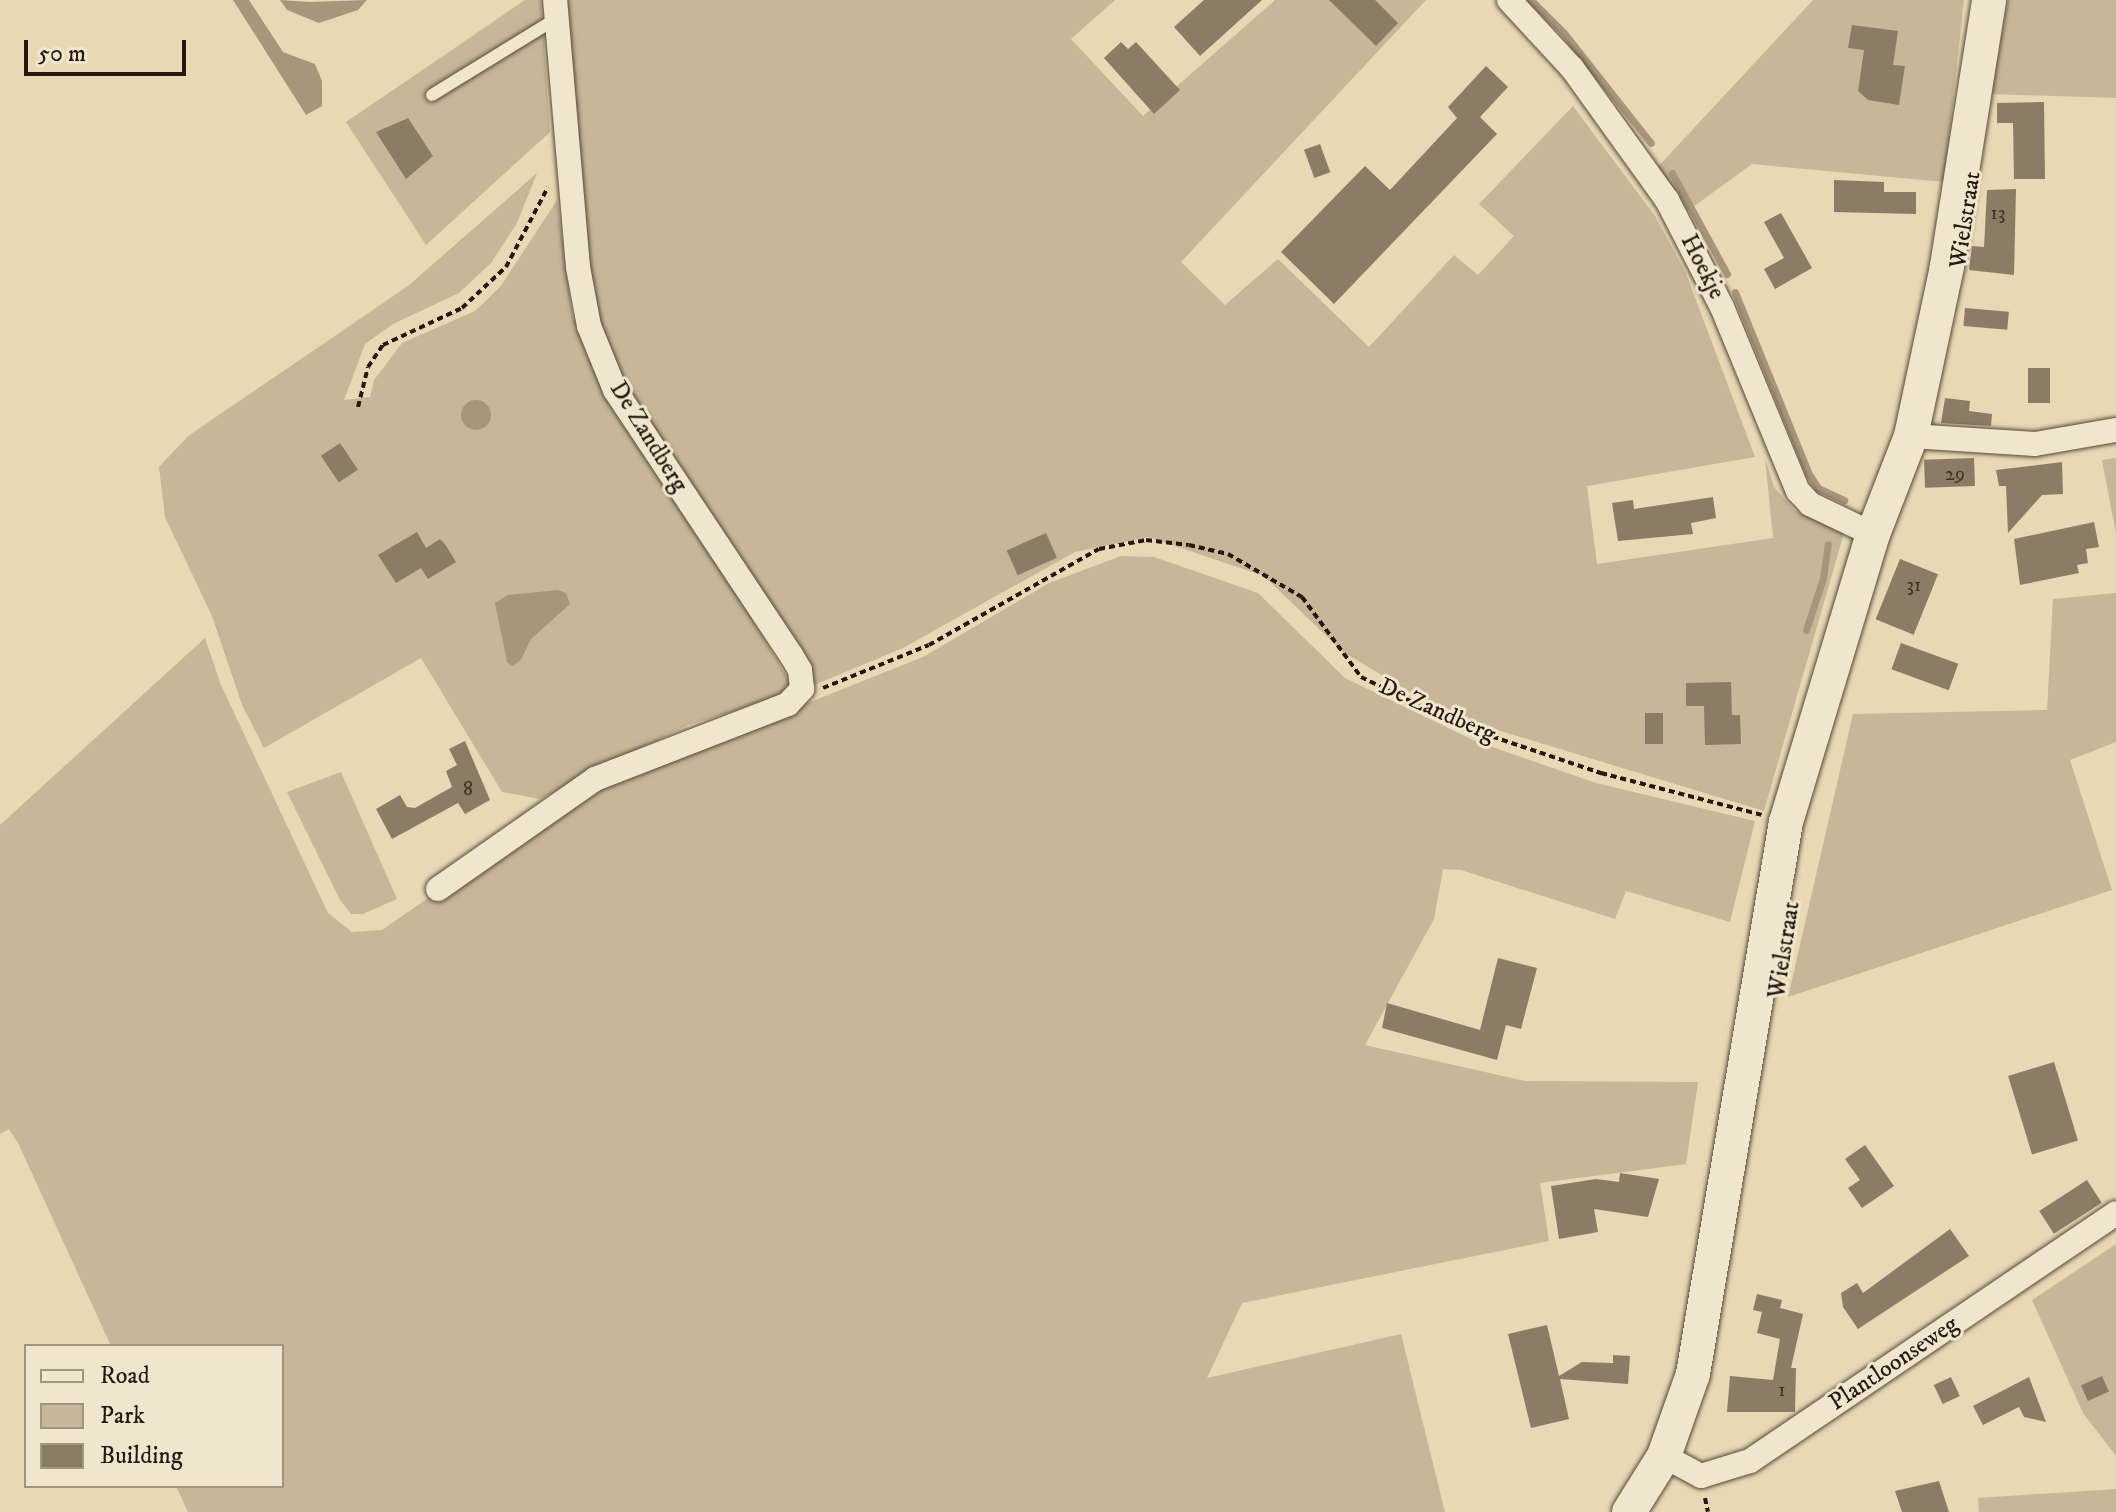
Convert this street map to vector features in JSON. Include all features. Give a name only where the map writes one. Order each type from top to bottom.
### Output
[{"type":"street","name":"Hoekje","points":[[1509,0],[1581,78],[1667,200],[1722,307],[1798,491],[1810,504],[1873,534]]},
{"type":"street","name":"Wielstraat","points":[[1629,1512],[1664,1456],[1705,1321],[1786,822],[1873,534],[1911,436],[1947,266],[1989,0]]},
{"type":"street","name":"De Zandberg","points":[[556,9],[578,267],[589,326],[615,390],[791,655],[800,670],[802,689]]},
{"type":"street","points":[[1911,436],[2035,444],[2116,430]]},
{"type":"street","points":[[438,889],[595,779],[788,704],[802,689]]},
{"type":"street","name":"Plantloonseweg","points":[[1664,1456],[1701,1476],[1750,1461],[2116,1213]]},
{"type":"lane","points":[[432,95],[556,9]]},
{"type":"path","points":[[358,407],[368,367],[383,345],[462,308],[506,267],[550,183],[570,156]]},
{"type":"path","name":"De Zandberg","points":[[802,689],[812,692],[929,645],[1099,549],[1146,540],[1189,545],[1228,554],[1302,597],[1361,677],[1464,727],[1601,773],[1767,816]]},
{"type":"green space","points":[[525,0],[541,0],[550,132],[426,245],[346,122]]},
{"type":"green space","points":[[559,0],[1115,0],[1071,39],[1143,116],[1275,0],[1426,0],[1181,262],[1225,305],[1278,259],[1369,347],[1454,255],[1478,275],[1514,236],[1479,204],[1573,106],[1655,216],[1685,271],[1755,457],[1587,486],[1597,564],[1773,538],[1765,458],[1774,487],[1794,510],[1844,533],[1764,811],[1494,729],[1417,696],[1343,652],[1264,576],[1148,537],[1075,552],[903,648],[814,685],[604,347],[589,309]]},
{"type":"green space","points":[[1813,0],[1964,0],[1944,182],[1752,164],[1682,215],[1655,170]]},
{"type":"green space","points":[[2008,0],[2116,0],[2116,98],[1991,94]]},
{"type":"green space","points":[[537,173],[517,223],[491,263],[459,293],[393,324],[365,344],[344,400],[370,397],[374,380],[402,343],[475,311],[501,286],[557,200],[572,314],[588,347],[796,692],[688,725],[540,799],[502,792],[421,658],[264,748],[242,705],[212,616],[165,517],[159,467],[188,436],[408,286]]},
{"type":"green space","points":[[2116,458],[2116,534],[2102,460]]},
{"type":"green space","points":[[1121,556],[1154,557],[1258,593],[1345,678],[1475,741],[1596,783],[1755,821],[1730,922],[1626,891],[1615,919],[1461,870],[1443,869],[1434,919],[1365,1045],[1525,1081],[1698,1082],[1686,1164],[1540,1183],[1549,1241],[1242,1303],[1207,1378],[1401,1334],[1445,1512],[188,1512],[177,1488],[284,1488],[284,1344],[110,1344],[18,1143],[9,1129],[0,1134],[0,825],[205,638],[221,685],[328,913],[352,932],[382,930],[575,796],[923,657],[1049,583]]},
{"type":"green space","points":[[2116,593],[2116,742],[2070,760],[2112,890],[1788,997],[1853,714],[2047,710],[2053,599]]},
{"type":"green space","points":[[341,772],[397,899],[363,914],[351,914],[340,900],[287,792]]},
{"type":"green space","points":[[2116,1244],[2116,1456],[2083,1413],[2032,1300]]},
{"type":"green space","points":[[2116,1489],[2116,1512],[1979,1512],[1978,1498]]},
{"type":"shaded area","points":[[233,0],[249,0],[283,52],[315,64],[322,81],[322,106],[306,115]]},
{"type":"shaded area","points":[[280,0],[367,0],[358,10],[319,23],[287,10]]},
{"type":"shaded area","points":[[476,400],[487,404],[491,415],[487,426],[476,430],[465,426],[461,415],[465,404]]},
{"type":"shaded area","points":[[558,590],[566,593],[570,604],[531,639],[521,660],[512,666],[507,662],[495,603],[508,595]]},
{"type":"building","points":[[1204,0],[1262,0],[1200,56],[1174,27]]},
{"type":"building","points":[[1329,0],[1375,0],[1398,23],[1376,46]]},
{"type":"building","points":[[1852,25],[1898,31],[1893,65],[1905,66],[1899,105],[1868,100],[1858,91],[1864,50],[1848,48]]},
{"type":"building","points":[[1121,42],[1128,49],[1136,42],[1180,90],[1154,114],[1104,58]]},
{"type":"building","points":[[1486,66],[1508,87],[1480,117],[1497,134],[1334,304],[1281,252],[1365,166],[1390,190],[1457,118],[1448,107]]},
{"type":"building","points":[[2044,102],[2045,179],[2014,179],[2013,123],[1997,123],[1997,103]]},
{"type":"building","points":[[408,118],[433,156],[406,179],[376,132]]},
{"type":"building","points":[[1320,144],[1330,172],[1314,178],[1304,150]]},
{"type":"building","points":[[1834,180],[1884,182],[1884,192],[1916,192],[1916,214],[1834,212]]},
{"type":"building","points":[[2016,189],[2014,275],[1969,270],[1972,246],[1984,247],[1987,190]]},
{"type":"building","points":[[1781,213],[1812,268],[1775,289],[1764,269],[1784,258],[1764,222]]},
{"type":"building","points":[[1965,308],[2009,312],[2007,330],[1963,326]]},
{"type":"building","points":[[2028,368],[2050,368],[2050,403],[2028,403]]},
{"type":"building","points":[[1945,398],[1970,401],[1969,411],[1992,414],[1991,426],[1941,423]]},
{"type":"building","points":[[340,443],[358,470],[339,482],[321,456]]},
{"type":"building","points":[[1974,458],[1975,486],[1925,488],[1924,460]]},
{"type":"building","points":[[2062,462],[2063,494],[2042,495],[2008,533],[2006,486],[1999,486],[1996,470]]},
{"type":"building","points":[[1713,497],[1716,518],[1691,523],[1693,534],[1618,541],[1612,503],[1633,500],[1634,509]]},
{"type":"building","points":[[2094,522],[2099,547],[2086,549],[2088,563],[2077,565],[2079,573],[2020,585],[2014,539]]},
{"type":"building","points":[[417,532],[426,548],[440,539],[456,562],[428,579],[421,568],[396,583],[378,555]]},
{"type":"building","points":[[1046,533],[1057,558],[1018,575],[1007,550]]},
{"type":"building","points":[[1900,559],[1938,574],[1914,635],[1876,619]]},
{"type":"building","points":[[1901,643],[1958,664],[1949,690],[1891,669]]},
{"type":"building","points":[[1731,682],[1732,715],[1740,715],[1741,744],[1705,745],[1704,706],[1686,706],[1686,683]]},
{"type":"building","points":[[1645,713],[1663,713],[1663,744],[1645,744]]},
{"type":"building","points":[[465,741],[490,800],[465,814],[458,803],[392,839],[376,809],[400,795],[407,807],[415,808],[452,787],[446,771],[457,765],[449,749]]},
{"type":"building","points":[[1498,958],[1537,968],[1521,1029],[1506,1025],[1497,1060],[1382,1028],[1387,1003],[1480,1030]]},
{"type":"building","points":[[2054,1062],[2078,1140],[2032,1154],[2008,1076]]},
{"type":"building","points":[[1865,1145],[1894,1186],[1862,1208],[1848,1188],[1860,1180],[1845,1159]]},
{"type":"building","points":[[1620,1173],[1659,1179],[1648,1217],[1594,1209],[1598,1232],[1559,1239],[1551,1186],[1596,1179],[1619,1182]]},
{"type":"building","points":[[2087,1180],[2102,1203],[2054,1234],[2039,1211]]},
{"type":"building","points":[[1950,1229],[1969,1256],[1858,1329],[1843,1307],[1841,1293],[1857,1283],[1863,1293]]},
{"type":"building","points":[[1757,1294],[1782,1300],[1780,1308],[1803,1314],[1791,1368],[1796,1368],[1795,1412],[1727,1412],[1730,1376],[1773,1380],[1780,1339],[1757,1333],[1762,1312],[1753,1310]]},
{"type":"building","points":[[1547,1325],[1559,1376],[1582,1362],[1613,1363],[1613,1355],[1630,1356],[1628,1384],[1560,1379],[1569,1419],[1531,1428],[1508,1334]]},
{"type":"building","points":[[2102,1376],[2109,1392],[2088,1401],[2081,1385]]},
{"type":"building","points":[[1951,1377],[1960,1396],[1943,1404],[1934,1385]]},
{"type":"building","points":[[2029,1377],[2046,1422],[2024,1417],[2019,1407],[1983,1425],[1973,1406]]},
{"type":"building","points":[[1939,1481],[1949,1512],[1902,1512],[1895,1491]]},
{"type":"waterway","points":[[1531,0],[1564,33],[1651,143]]},
{"type":"waterway","points":[[1672,173],[1727,274]]},
{"type":"waterway","points":[[1735,292],[1809,474],[1818,488],[1844,500]]},
{"type":"waterway","points":[[1806,630],[1823,578],[1828,544]]}]
